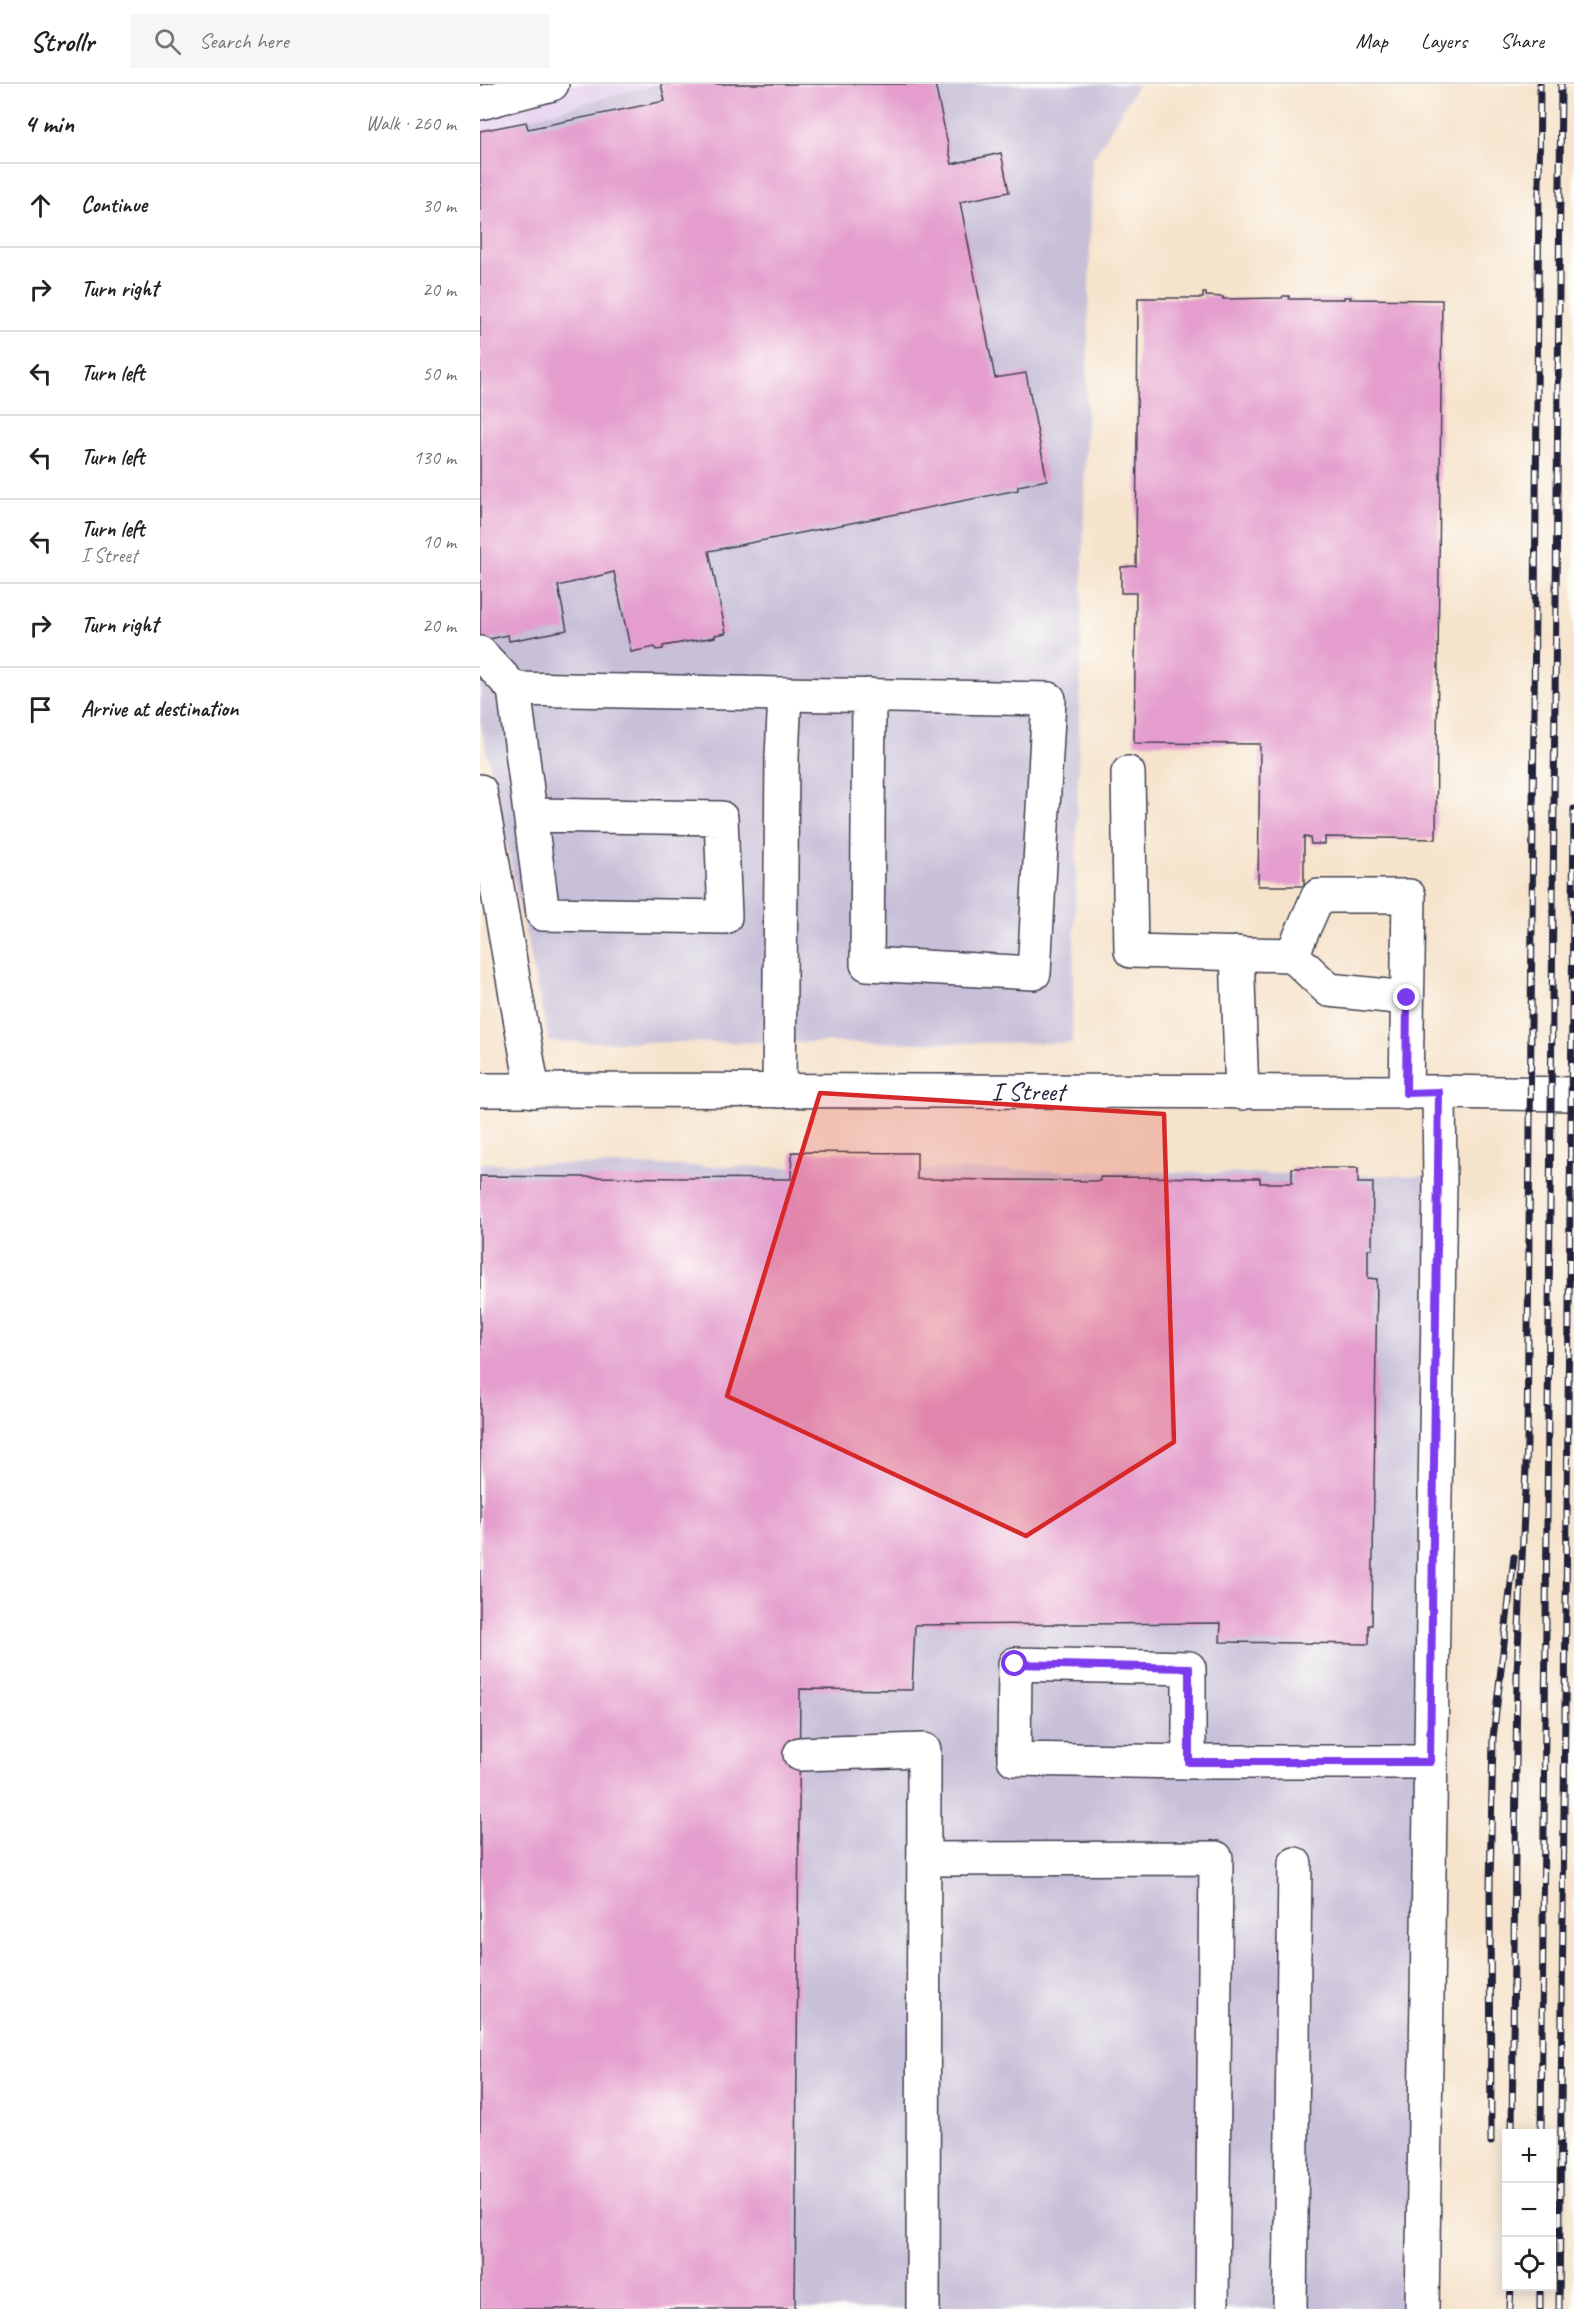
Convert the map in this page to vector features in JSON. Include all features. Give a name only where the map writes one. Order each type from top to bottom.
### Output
[{"type":"street","points":[[480,103],[552,84]]},
{"type":"street","points":[[480,653],[514,689],[543,914],[725,917],[721,818],[531,815]]},
{"type":"street","points":[[514,689],[1049,699],[1034,973],[867,964],[869,696]]},
{"type":"street","points":[[779,1092],[782,757],[785,694]]},
{"type":"street","points":[[1128,774],[1131,951],[1292,955],[1329,990],[1407,998]]},
{"type":"street","points":[[480,791],[488,871],[533,1091]]},
{"type":"street","points":[[1292,955],[1318,896],[1409,896],[1406,1093]]},
{"type":"street","points":[[1237,953],[1242,1093]]},
{"type":"street","name":"I Street","points":[[480,1090],[1574,1094]]},
{"type":"street","points":[[1422,2309],[1439,1092]]},
{"type":"street","points":[[1189,1762],[1189,1668],[1015,1664],[1014,1759],[1189,1762],[1430,1762]]},
{"type":"street","points":[[800,1754],[924,1750],[923,2309]]},
{"type":"street","points":[[924,1859],[1216,1858],[1212,2309]]},
{"type":"street","points":[[1290,2309],[1295,1864]]},
{"type":"highlighted area","points":[[820,1093],[1164,1114],[1174,1442],[1026,1536],[727,1396]]},
{"type":"shaded area","points":[[480,84],[655,84],[480,132]]},
{"type":"shaded area","points":[[655,84],[1138,84],[1092,160],[1072,1043],[549,1042],[480,722],[480,132]]},
{"type":"shaded area","points":[[480,1163],[1429,1176],[1414,2309],[480,2309]]},
{"type":"building","points":[[661,84],[935,84],[952,164],[1001,153],[1009,192],[960,202],[995,378],[1026,373],[1047,480],[1018,486],[1018,490],[709,551],[726,633],[715,635],[715,637],[663,646],[663,649],[656,650],[655,647],[631,652],[614,572],[558,586],[567,630],[509,641],[508,635],[480,641],[480,131],[526,122],[528,129],[665,101]]},
{"type":"building","points":[[1203,293],[1206,293],[1206,296],[1223,297],[1223,299],[1289,296],[1289,299],[1351,297],[1350,299],[1442,300],[1436,839],[1325,837],[1325,844],[1311,844],[1310,838],[1304,837],[1304,886],[1258,886],[1260,744],[1134,743],[1136,593],[1121,593],[1121,567],[1136,566],[1138,298],[1203,298]]},
{"type":"building","points":[[792,1152],[917,1153],[917,1179],[1100,1181],[1100,1177],[1260,1178],[1260,1183],[1292,1183],[1292,1168],[1358,1168],[1358,1183],[1373,1183],[1372,1249],[1368,1249],[1368,1278],[1377,1279],[1372,1625],[1369,1625],[1369,1644],[1220,1642],[1221,1623],[915,1625],[912,1690],[800,1689],[795,2309],[480,2309],[480,1176],[791,1179]]},
{"type":"railway","points":[[1512,2129],[1517,1674],[1527,1444],[1540,84]]},
{"type":"railway","points":[[1541,2129],[1561,84]]},
{"type":"railway","points":[[1559,2309],[1574,809]]},
{"type":"railway","points":[[1491,2142],[1490,1886],[1493,1738],[1514,1557]]},
{"type":"railway","points":[[1510,2309],[1511,2291]]},
{"type":"railway","points":[[1540,2291],[1540,2309]]},
{"type":"route","points":[[1015,1664],[1189,1668],[1189,1762],[1430,1762],[1440,1184],[1439,1092],[1406,1093],[1407,998]]}]
